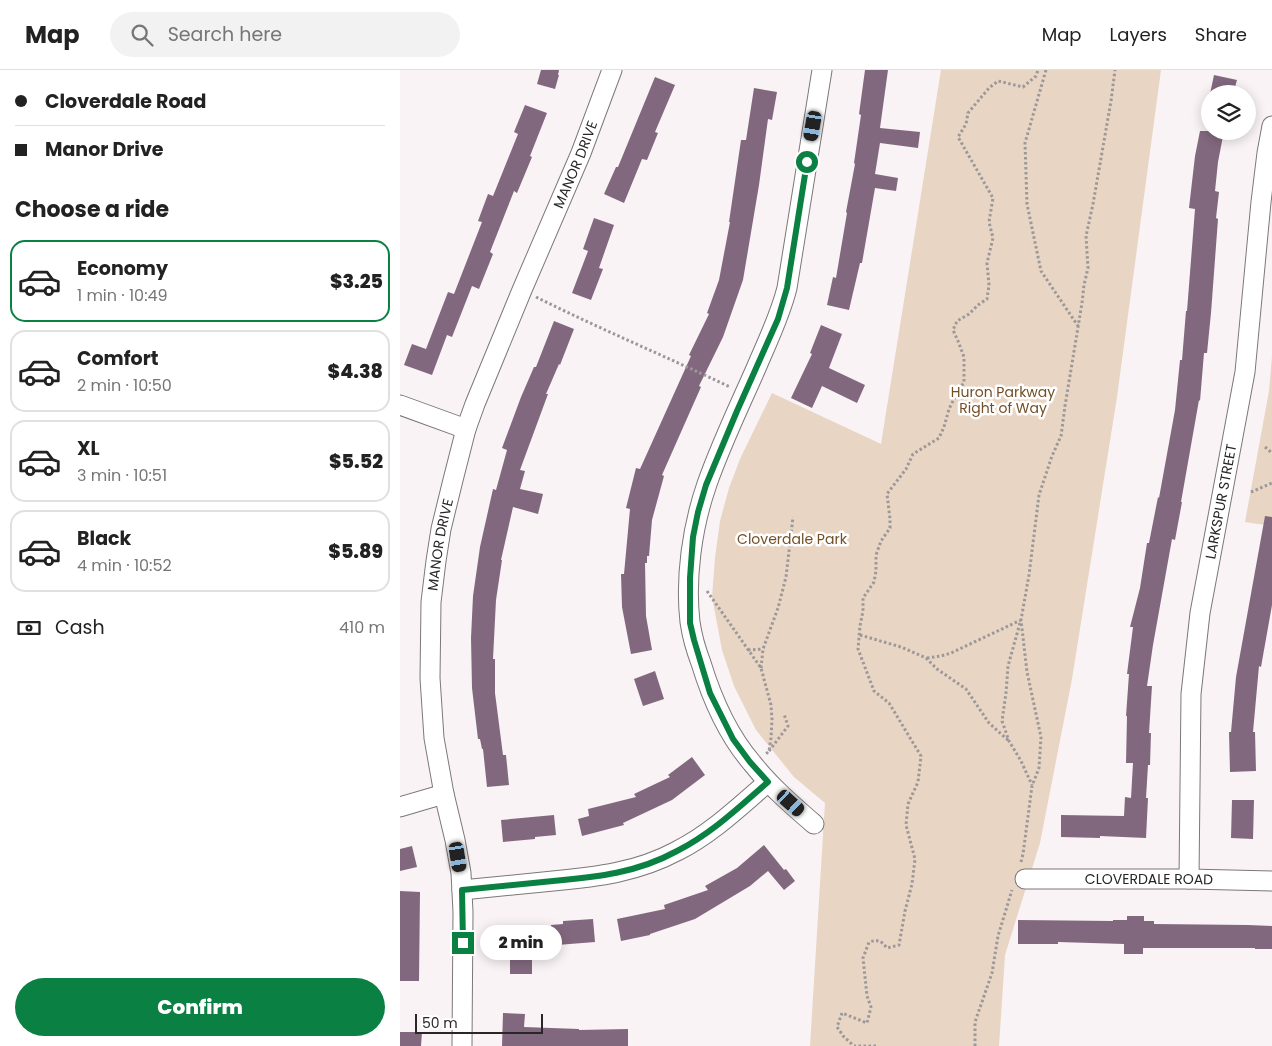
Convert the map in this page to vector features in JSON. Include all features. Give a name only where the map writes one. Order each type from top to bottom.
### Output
[{"type":"street","name":"MANOR DRIVE","points":[[462,1046],[462,890],[456,840],[444,794],[434,738],[430,678],[431,602],[441,529],[466,429],[475,404],[581,153],[612,70]]},
{"type":"street","points":[[814,824],[768,782],[733,739],[710,693],[690,623],[689,602],[691,555],[696,520],[706,485],[783,305],[822,70]]},
{"type":"street","name":"LARKSPUR STREET","points":[[1189,879],[1191,694],[1200,613],[1245,372],[1261,202],[1272,126]]},
{"type":"street","points":[[400,405],[466,429]]},
{"type":"street","points":[[462,890],[597,877],[642,867],[660,860],[697,840],[768,782]]},
{"type":"street","points":[[400,807],[444,794]]},
{"type":"street","name":"CLOVERDALE ROAD","points":[[1020,875],[1272,881]]},
{"type":"path","points":[[876,1046],[854,1046],[837,1028],[842,1013],[867,1023],[871,1007],[867,996],[863,958],[869,942],[875,940],[882,941],[887,948],[899,945],[912,884],[915,859],[906,825],[908,804],[918,782],[921,756],[889,703],[874,691],[858,649],[863,598],[874,582],[876,555],[881,541],[890,528],[886,494],[906,469],[914,454],[939,438],[955,397],[964,382],[964,357],[953,330],[957,321],[987,299],[989,285],[987,263],[993,238],[989,222],[993,198],[958,137],[966,124],[968,113],[989,88],[998,81],[1023,87],[1036,76],[1038,70]]},
{"type":"path","points":[[1046,70],[1025,143],[1027,204],[1040,271],[1078,327]]},
{"type":"path","points":[[1032,786],[1021,761],[1009,741],[1002,720],[1008,666],[1021,620],[1029,575],[1039,495],[1061,436],[1088,268],[1086,236],[1110,110],[1115,70]]},
{"type":"path","points":[[522,290],[590,324],[733,388]]},
{"type":"path","points":[[1265,447],[1272,453]]},
{"type":"path","points":[[1251,492],[1272,483]]},
{"type":"path","points":[[761,668],[763,649],[782,595],[793,517]]},
{"type":"path","points":[[707,591],[761,668],[771,705],[769,751]]},
{"type":"path","points":[[926,658],[951,653],[1021,620]]},
{"type":"path","points":[[976,1046],[975,1022],[992,973],[998,936],[1020,875],[1032,786],[1039,768],[1041,737],[1027,672],[1021,620]]},
{"type":"path","points":[[860,635],[901,647],[926,658],[937,669],[966,689],[989,723],[1009,741]]},
{"type":"path","points":[[748,650],[763,649]]},
{"type":"path","points":[[764,756],[788,726],[784,714]]},
{"type":"green space","name":"Huron Parkway Right of Way","points":[[941,70],[1161,70],[1117,397],[1072,679],[1040,843],[1005,955],[999,1046],[810,1046],[825,803],[794,777],[756,730],[734,686],[722,650],[712,597],[715,558],[720,521],[729,488],[740,459],[772,393],[881,444]]},
{"type":"green space","points":[[1272,356],[1272,526],[1245,522],[1269,391]]},
{"type":"building","points":[[541,70],[559,70],[555,89],[537,84]]},
{"type":"building","points":[[865,70],[888,70],[880,128],[920,132],[918,148],[880,143],[875,174],[898,178],[896,191],[875,188],[862,263],[860,263],[849,310],[827,305],[833,277],[836,278],[855,164]]},
{"type":"building","points":[[1214,75],[1237,80],[1236,85],[1212,85]]},
{"type":"building","points":[[655,77],[675,85],[655,132],[658,133],[647,160],[642,159],[624,203],[604,194],[616,167],[618,167]]},
{"type":"building","points":[[754,88],[777,92],[772,120],[768,119],[743,280],[723,337],[699,386],[701,387],[662,475],[664,476],[652,520],[649,556],[647,556],[647,563],[645,563],[646,616],[652,650],[631,654],[622,607],[621,574],[624,574],[630,509],[626,508],[636,468],[640,469],[691,356],[689,355],[709,314],[707,313],[719,280],[730,222],[741,140],[746,140]]},
{"type":"building","points":[[525,105],[547,113],[530,156],[532,157],[517,193],[514,191],[490,252],[493,254],[479,289],[472,286],[452,337],[447,335],[432,375],[404,365],[412,344],[426,349],[448,292],[454,294],[482,222],[478,221],[488,194],[493,196],[518,134],[514,132]]},
{"type":"building","points":[[1200,131],[1201,140],[1222,140],[1215,191],[1219,192],[1216,218],[1218,219],[1207,353],[1204,353],[1200,401],[1175,540],[1172,539],[1147,686],[1152,686],[1149,733],[1151,733],[1150,765],[1148,765],[1146,798],[1148,798],[1146,838],[1061,837],[1061,815],[1124,816],[1125,797],[1131,798],[1133,763],[1126,763],[1126,716],[1129,674],[1127,674],[1133,627],[1130,627],[1140,588],[1147,543],[1149,543],[1159,498],[1175,410],[1180,360],[1182,360],[1195,209],[1189,208]]},
{"type":"building","points":[[594,218],[614,225],[599,268],[603,269],[591,300],[572,293],[588,251],[583,249]]},
{"type":"building","points":[[554,321],[574,329],[546,394],[548,394],[520,470],[525,471],[520,489],[543,494],[538,514],[513,507],[501,560],[496,600],[493,659],[495,659],[495,693],[503,755],[506,755],[509,785],[487,787],[483,749],[480,739],[478,739],[472,688],[471,638],[473,596],[480,547],[493,489],[496,490],[507,450],[502,448],[521,397],[534,367],[536,367]]},
{"type":"building","points":[[821,325],[842,334],[829,368],[865,385],[857,403],[822,386],[812,408],[791,398],[812,354],[810,353]]},
{"type":"building","points":[[1265,516],[1272,517],[1272,605],[1261,667],[1259,666],[1253,732],[1255,732],[1256,771],[1230,772],[1229,732],[1231,732],[1236,677]]},
{"type":"building","points":[[655,671],[664,699],[643,706],[634,679]]},
{"type":"building","points":[[692,757],[705,775],[672,800],[623,823],[624,825],[582,836],[578,819],[589,816],[588,809],[636,797],[634,794],[670,777],[668,775]]},
{"type":"building","points":[[1232,800],[1254,800],[1253,839],[1231,838]]},
{"type":"building","points":[[554,815],[556,835],[503,842],[501,820]]},
{"type":"building","points":[[764,845],[795,881],[784,890],[768,871],[750,886],[695,919],[650,935],[621,941],[617,919],[665,909],[664,905],[708,890],[705,886],[737,868]]},
{"type":"building","points":[[412,846],[417,867],[400,871],[400,849]]},
{"type":"building","points":[[400,891],[420,892],[419,981],[400,981]]},
{"type":"building","points":[[1127,916],[1144,916],[1144,921],[1154,921],[1154,924],[1272,926],[1272,949],[1143,948],[1143,954],[1124,954],[1124,944],[1058,942],[1058,944],[1018,944],[1018,920],[1113,921],[1127,920]]},
{"type":"building","points":[[593,919],[595,942],[532,947],[532,974],[510,974],[510,958],[506,958],[506,927],[551,926],[563,924],[563,921]]},
{"type":"building","points":[[503,1013],[525,1014],[524,1027],[579,1030],[628,1029],[628,1046],[502,1046]]},
{"type":"building","points":[[400,1032],[422,1032],[421,1046],[400,1046]]},
{"type":"route","points":[[463,943],[462,890],[597,877],[642,867],[660,860],[697,840],[768,782],[733,739],[710,693],[690,623],[691,555],[698,512],[706,485],[783,305],[807,162]]},
{"type":"park label","name":"Cloverdale Park","points":[[792,539]]}]
